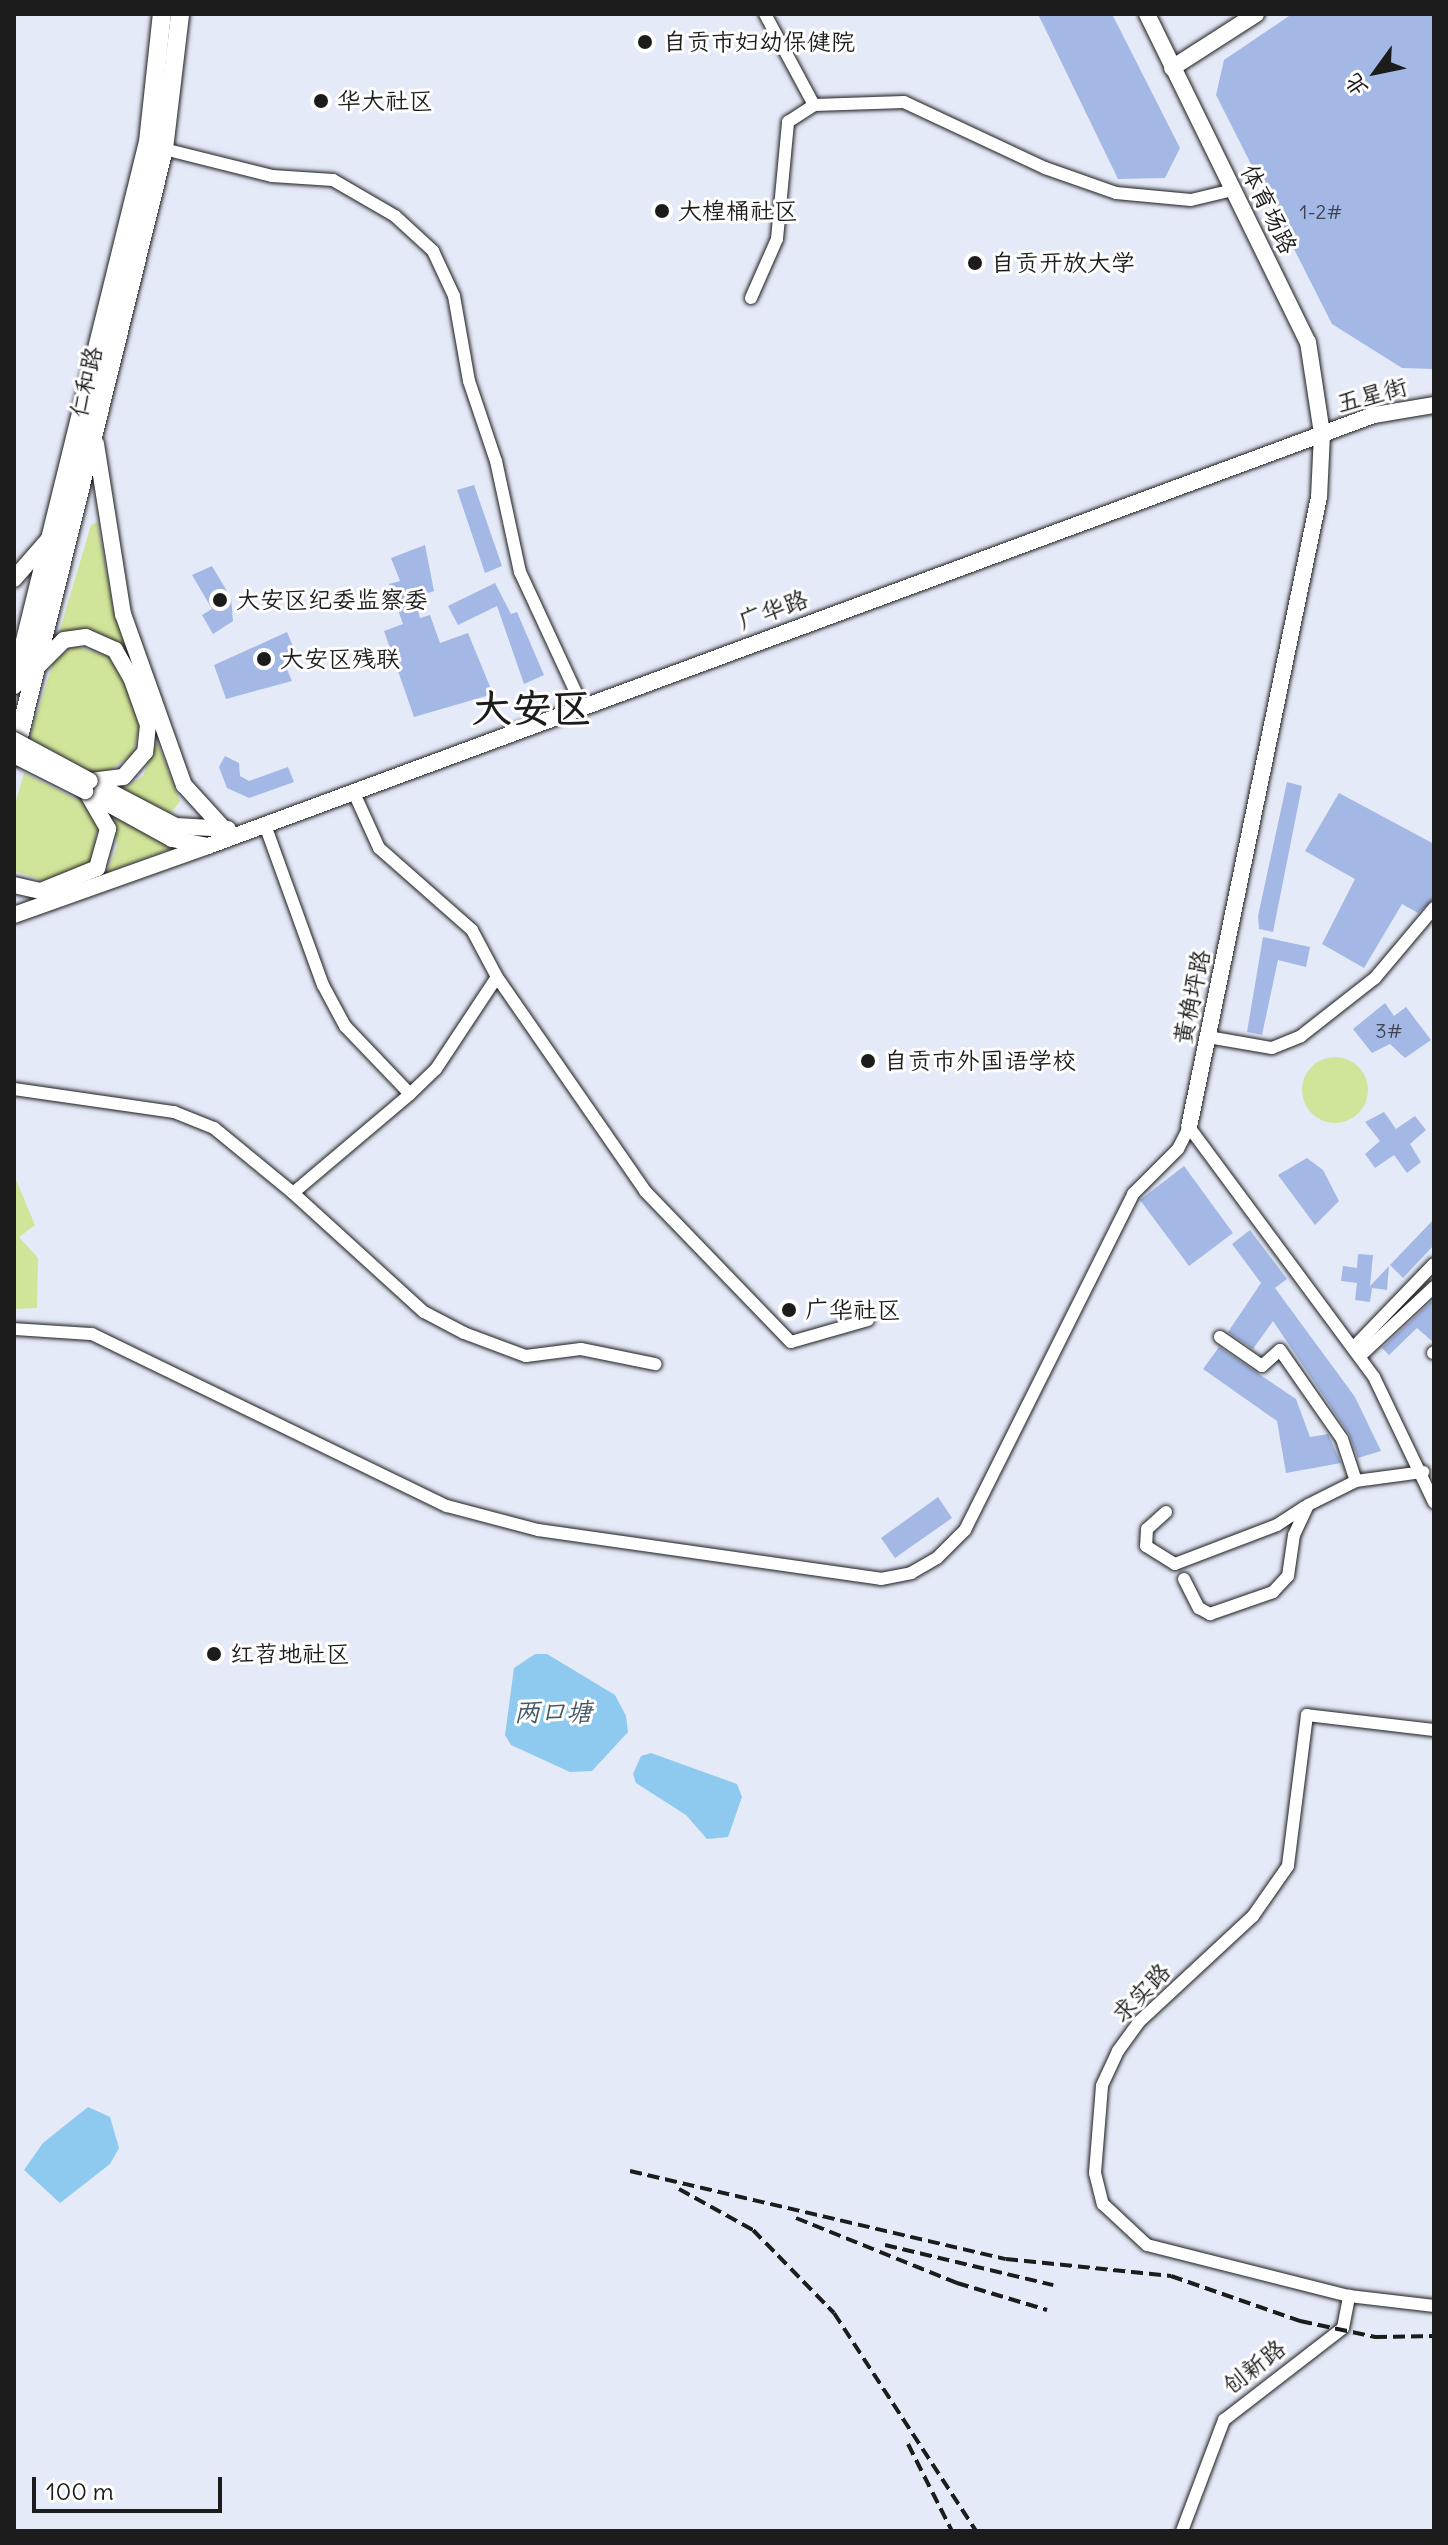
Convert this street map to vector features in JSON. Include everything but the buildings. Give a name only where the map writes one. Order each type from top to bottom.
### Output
[{"type":"main road","name":"仁和路","points":[[14,756],[25,658],[148,142],[162,14]]},
{"type":"main road","name":"仁和路","points":[[14,685],[96,444],[164,149],[180,14]]},
{"type":"main road","name":"体育场路","points":[[1147,14],[1308,342],[1322,434]]},
{"type":"main road","points":[[1172,68],[1256,14]]},
{"type":"main road","name":"五星街","points":[[1322,434],[1374,415],[1434,405]]},
{"type":"main road","name":"广华路","points":[[14,915],[354,793],[1322,434]]},
{"type":"main road","name":"黄桷坪路","points":[[1189,1127],[1319,497],[1322,434]]},
{"type":"main road","points":[[96,444],[123,614],[180,777],[203,812],[223,828]]},
{"type":"main road","points":[[14,579],[57,529]]},
{"type":"main road","points":[[25,658],[64,640],[86,637],[115,650],[132,680],[148,725],[145,752],[123,777],[88,786]]},
{"type":"main road","points":[[14,740],[172,839],[208,846]]},
{"type":"main road","points":[[14,756],[176,826],[241,832]]},
{"type":"main road","points":[[14,885],[41,891],[97,868],[108,829],[88,786]]},
{"type":"street","points":[[765,14],[814,105]]},
{"type":"street","points":[[751,298],[777,239],[788,122],[814,105],[904,102],[1045,168],[1116,193],[1191,200],[1233,190]]},
{"type":"street","points":[[164,149],[272,176],[333,180],[395,216],[433,251],[454,296],[469,381],[496,461],[520,572],[583,708]]},
{"type":"street","points":[[354,793],[379,848],[472,930],[497,977],[645,1191],[791,1342],[868,1320]]},
{"type":"street","points":[[265,825],[323,985],[345,1026],[410,1094]]},
{"type":"street","points":[[1208,1037],[1272,1048],[1301,1036],[1375,978],[1434,908]]},
{"type":"street","points":[[293,1193],[436,1069],[497,977]]},
{"type":"street","points":[[14,1089],[174,1112],[214,1128],[293,1193],[424,1312],[464,1333],[526,1356],[581,1349],[655,1364]]},
{"type":"street","points":[[14,1329],[92,1334],[447,1506],[538,1530],[881,1579],[911,1573],[937,1558],[965,1530],[1133,1194],[1178,1149],[1189,1127],[1357,1351],[1423,1472],[1433,1498]]},
{"type":"street","points":[[1357,1351],[1434,1264]]},
{"type":"street","points":[[1357,1351],[1434,1287]]},
{"type":"street","points":[[1220,1337],[1262,1366],[1280,1350],[1342,1439],[1356,1481]]},
{"type":"street","points":[[1166,1512],[1147,1529],[1146,1546],[1175,1564],[1277,1525],[1356,1481],[1423,1472]]},
{"type":"street","points":[[1184,1579],[1199,1608],[1210,1614],[1273,1592],[1288,1576],[1294,1535],[1308,1505]]},
{"type":"street","name":"求实路","points":[[1434,1730],[1307,1715],[1288,1866],[1253,1916],[1139,2022],[1102,2086],[1095,2173],[1103,2204],[1123,2229],[1147,2245],[1349,2296],[1434,2306]]},
{"type":"street","name":"创新路","points":[[1182,2531],[1224,2420],[1343,2328],[1349,2296]]},
{"type":"green space","points":[[97,522],[112,602],[127,647],[92,630],[59,633],[91,525]]},
{"type":"green space","points":[[74,646],[108,656],[123,677],[140,725],[133,753],[108,772],[95,773],[29,738],[54,660]]},
{"type":"green space","points":[[157,742],[180,801],[171,813],[122,789],[143,776]]},
{"type":"green space","points":[[24,773],[82,802],[98,825],[91,862],[47,882],[14,871],[14,808]]},
{"type":"green space","points":[[114,817],[172,848],[106,873],[117,847]]},
{"type":"green space","points":[[1335,1057],[1348,1060],[1358,1067],[1365,1077],[1368,1090],[1365,1103],[1358,1113],[1348,1120],[1335,1123],[1322,1120],[1312,1113],[1305,1103],[1302,1090],[1305,1077],[1312,1067],[1322,1060]]},
{"type":"green space","points":[[14,1175],[35,1225],[19,1237],[38,1258],[37,1308],[14,1309]]},
{"type":"water","name":"两口塘","points":[[535,1654],[547,1654],[615,1695],[626,1716],[628,1732],[592,1771],[570,1772],[511,1745],[505,1735],[514,1668]]},
{"type":"water","points":[[651,1753],[737,1784],[742,1797],[728,1837],[707,1839],[686,1815],[636,1783],[633,1774],[641,1756]]},
{"type":"water","points":[[88,2107],[110,2117],[119,2148],[110,2164],[60,2203],[24,2170],[43,2143]]},
{"type":"railway","points":[[630,2171],[1006,2259],[1171,2276],[1300,2321],[1375,2337],[1434,2336]]},
{"type":"railway","points":[[679,2189],[753,2230],[834,2313],[976,2531]]},
{"type":"railway","points":[[796,2218],[957,2283],[1047,2310]]},
{"type":"railway","points":[[885,2245],[1053,2285]]},
{"type":"railway","points":[[908,2444],[952,2531]]},
{"type":"place","name":"自贡市妇幼保健院","points":[[645,42]]},
{"type":"place","name":"华大社区","points":[[321,101]]},
{"type":"place","name":"大楻桶社区","points":[[662,211]]},
{"type":"place","name":"自贡开放大学","points":[[975,263]]},
{"type":"place","name":"大安区纪委监察委","points":[[220,600]]},
{"type":"place","name":"大安区残联","points":[[264,659]]},
{"type":"place","name":"自贡市外国语学校","points":[[868,1061]]},
{"type":"place","name":"广华社区","points":[[789,1310]]},
{"type":"place","name":"红苕地社区","points":[[214,1654]]},
{"type":"district","name":"大安区","points":[[532,708]]}]
